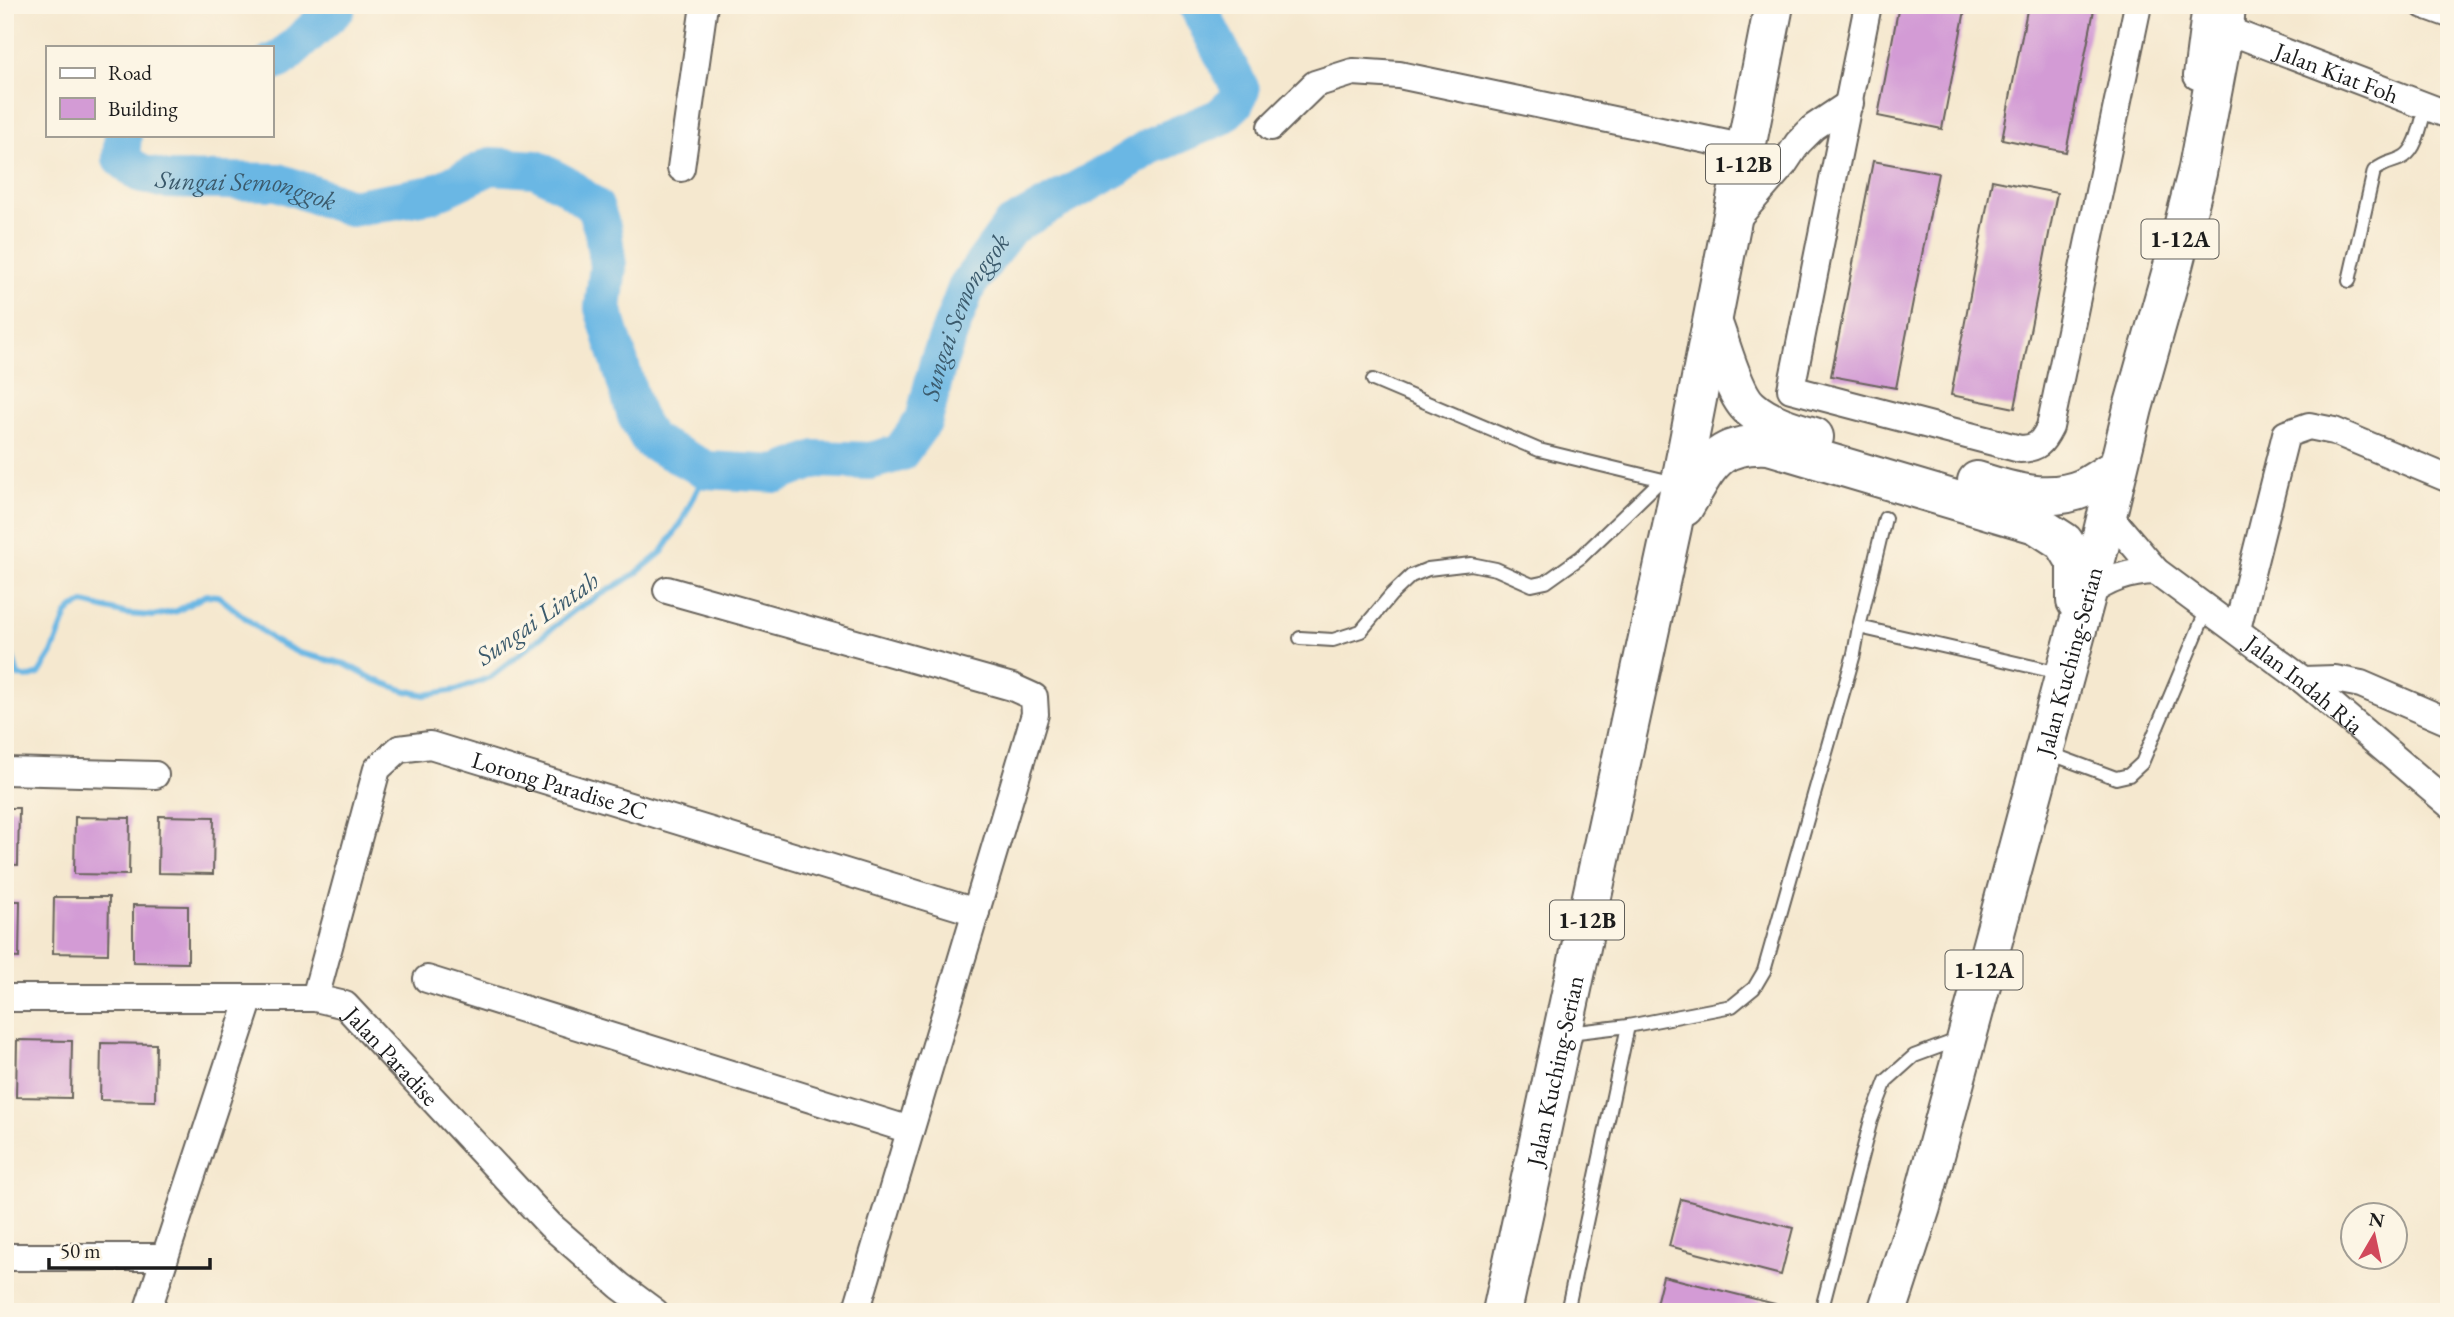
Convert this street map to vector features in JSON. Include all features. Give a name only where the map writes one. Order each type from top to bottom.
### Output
[{"type":"highway","name":"Jalan Kuching-Serian","points":[[1502,1312],[1672,527],[1671,482],[1713,323],[1774,5]]},
{"type":"highway","name":"Jalan Kuching-Serian","points":[[1886,1312],[1921,1207],[2197,173],[2219,13]]},
{"type":"highway","points":[[1713,323],[1735,383],[1748,407],[1769,421],[1801,433],[2006,490],[2050,497],[2083,488],[2117,468]]},
{"type":"highway","points":[[1672,527],[1710,464],[1728,449],[1750,444],[1769,445],[2036,524],[2064,542],[2076,562],[2081,611]]},
{"type":"street","points":[[681,168],[704,5]]},
{"type":"street","points":[[1785,427],[1868,5]]},
{"type":"street","points":[[1791,389],[2020,449],[2035,449],[2041,444],[2050,427],[2138,5]]},
{"type":"street","points":[[2424,5],[2449,14]]},
{"type":"street","name":"Jalan Kiat Foh","points":[[2219,13],[2437,111]]},
{"type":"street","points":[[1271,127],[1315,84],[1353,72],[1399,75],[1746,148]]},
{"type":"street","points":[[1730,226],[1784,164],[1798,143],[1814,127],[1850,103]]},
{"type":"street","points":[[2237,629],[2286,434],[2309,426],[2334,431],[2449,479]]},
{"type":"street","name":"Jalan Indah Ria","points":[[2106,512],[2156,571],[2303,680],[2449,804]]},
{"type":"street","points":[[2081,611],[2100,585],[2131,572],[2156,571]]},
{"type":"street","points":[[667,590],[1012,687],[1034,697],[1035,714],[856,1312]]},
{"type":"street","points":[[2303,680],[2334,679],[2361,684],[2449,722]]},
{"type":"street","name":"Lorong Paradise 2C","points":[[315,998],[377,769],[399,749],[430,745],[441,748],[976,912]]},
{"type":"street","points":[[5,771],[155,775]]},
{"type":"street","points":[[427,979],[910,1130]]},
{"type":"street","name":"Jalan Paradise","points":[[5,998],[315,998],[345,1005],[550,1225],[620,1286],[655,1312]]},
{"type":"street","points":[[147,1312],[250,998]]},
{"type":"street","points":[[5,1257],[165,1257]]},
{"type":"lane","points":[[2349,281],[2374,172],[2385,162],[2405,156],[2437,111]]},
{"type":"lane","points":[[1373,380],[1539,450],[1671,482]]},
{"type":"lane","points":[[1300,638],[1333,640],[1361,631],[1411,576],[1428,569],[1471,564],[1496,569],[1532,585],[1546,582],[1581,557],[1671,482]]},
{"type":"lane","points":[[1562,1034],[1628,1026],[1732,1006],[1754,988],[1764,971],[1854,654],[1885,518]]},
{"type":"lane","points":[[2042,751],[2116,778],[2129,775],[2142,763],[2207,609]]},
{"type":"lane","points":[[1860,627],[2064,674]]},
{"type":"lane","points":[[1567,1312],[1628,1026]]},
{"type":"lane","points":[[1821,1312],[1871,1120],[1886,1081],[1914,1056],[1967,1037]]},
{"type":"building","points":[[1899,5],[1966,5],[1942,129],[1878,116]]},
{"type":"building","points":[[2028,5],[2095,5],[2066,152],[2002,139]]},
{"type":"building","points":[[1873,161],[1938,173],[1896,388],[1831,376]]},
{"type":"building","points":[[1992,180],[2057,193],[2015,408],[1951,395]]},
{"type":"building","points":[[5,808],[19,808],[18,865],[5,864]]},
{"type":"building","points":[[159,816],[214,817],[213,874],[158,873]]},
{"type":"building","points":[[75,817],[130,818],[129,875],[74,874]]},
{"type":"building","points":[[54,897],[109,897],[108,954],[53,953]]},
{"type":"building","points":[[5,901],[20,901],[19,958],[5,957]]},
{"type":"building","points":[[133,905],[188,906],[188,963],[133,962]]},
{"type":"building","points":[[17,1040],[72,1041],[71,1098],[16,1097]]},
{"type":"building","points":[[101,1043],[156,1044],[155,1101],[100,1100]]},
{"type":"building","points":[[1681,1199],[1793,1228],[1781,1275],[1669,1246]]},
{"type":"building","points":[[1663,1276],[1775,1304],[1773,1312],[1654,1312]]},
{"type":"waterway","name":"Sungai Semonggok","points":[[273,62],[280,60],[337,8],[337,5]]},
{"type":"waterway","name":"Sungai Semonggok","points":[[123,136],[121,158],[139,173],[166,180],[278,182],[351,208],[433,194],[491,166],[536,169],[566,185],[595,207],[603,231],[608,266],[603,308],[636,416],[650,441],[707,470],[777,474],[816,459],[870,461],[900,453],[924,420],[938,363],[967,286],[1010,227],[1151,146],[1220,117],[1235,103],[1241,90],[1197,5]]},
{"type":"waterway","name":"Sungai Lintah","points":[[5,644],[10,648],[18,675],[27,678],[39,674],[52,653],[67,614],[84,603],[127,614],[153,616],[177,611],[206,595],[218,596],[273,640],[299,653],[345,664],[373,679],[403,690],[425,695],[456,690],[491,677],[575,610],[634,575],[662,552],[681,523],[707,470]]}]
